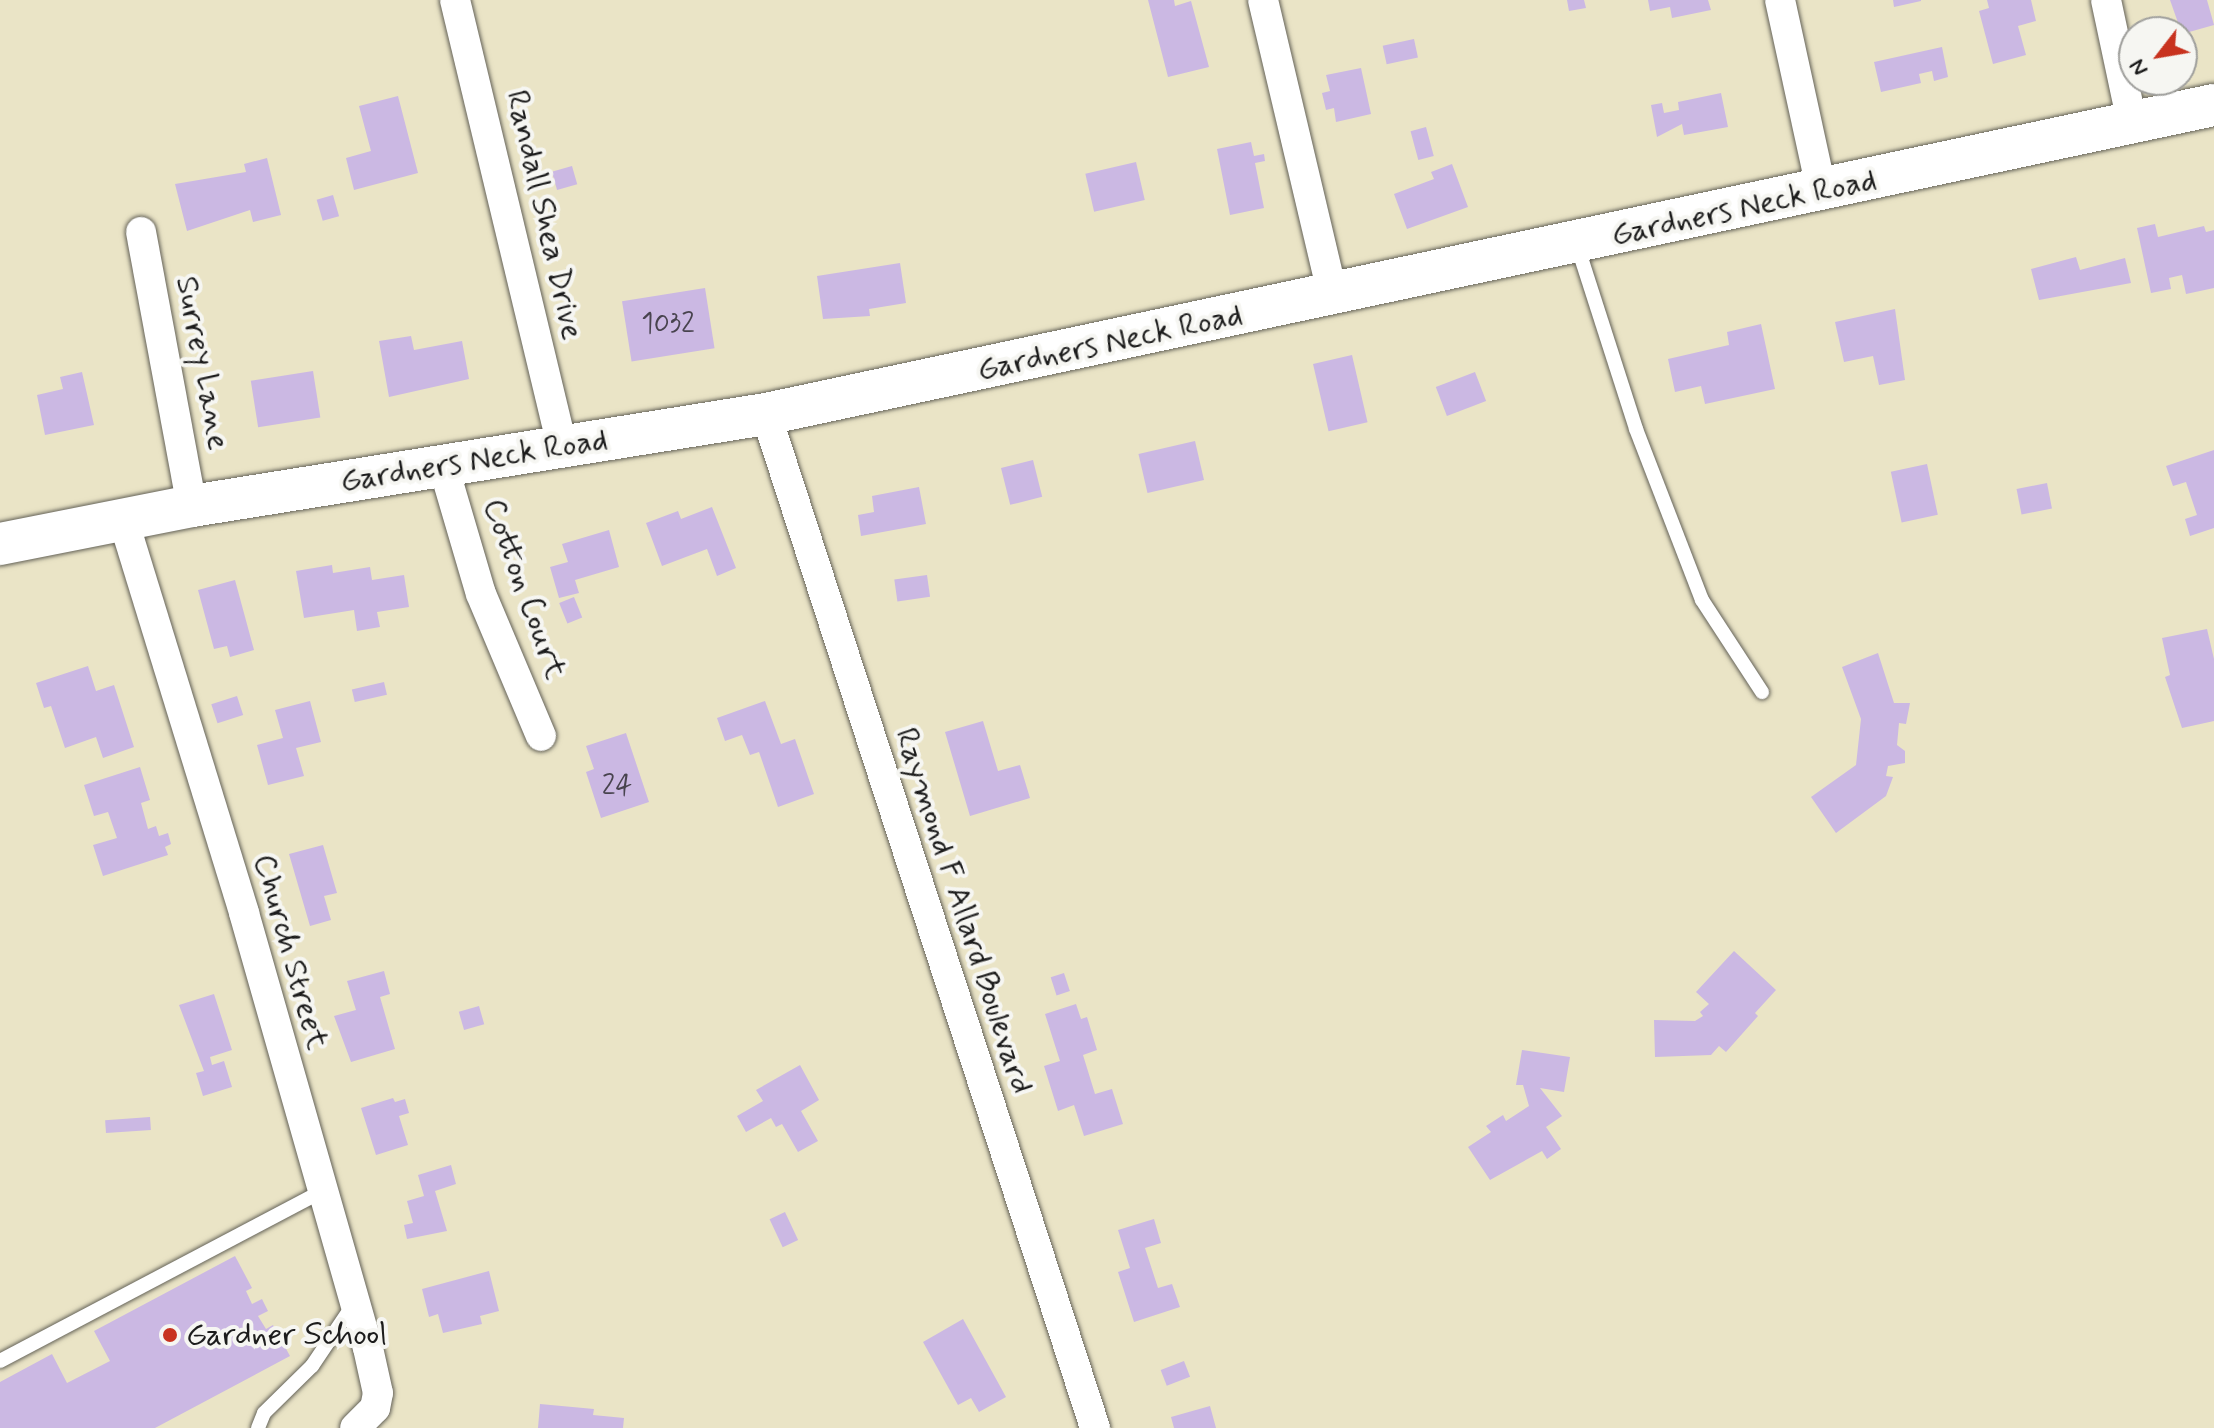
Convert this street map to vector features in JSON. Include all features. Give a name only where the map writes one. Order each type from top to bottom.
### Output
[{"type":"street","name":"Randall Shea Drive","points":[[455,0],[562,447]]},
{"type":"street","points":[[1263,0],[1333,296]]},
{"type":"street","points":[[1780,0],[1822,192]]},
{"type":"street","points":[[2106,0],[2132,122]]},
{"type":"street","name":"Gardners Neck Road","points":[[0,544],[192,506],[766,414],[1577,245],[2214,105]]},
{"type":"street","name":"Surrey Lane","points":[[141,232],[192,506]]},
{"type":"street","name":"Raymond F Allard Boulevard","points":[[766,414],[1095,1428]]},
{"type":"street","name":"Cotton Court","points":[[443,465],[481,594],[541,736]]},
{"type":"street","name":"Church Street","points":[[123,519],[355,1302],[378,1393],[365,1418]]},
{"type":"lane","points":[[1577,245],[1636,429],[1702,600],[1762,692]]},
{"type":"lane","points":[[0,1361],[323,1191]]},
{"type":"lane","points":[[258,1428],[264,1413],[312,1366],[355,1302]]},
{"type":"building","points":[[1148,0],[1174,0],[1175,6],[1191,1],[1209,67],[1168,77]]},
{"type":"building","points":[[1567,0],[1584,0],[1586,8],[1569,11]]},
{"type":"building","points":[[1648,0],[1708,0],[1711,10],[1672,18],[1670,7],[1650,11]]},
{"type":"building","points":[[1893,0],[1921,0],[1921,1],[1894,7]]},
{"type":"building","points":[[1987,0],[2031,0],[2036,21],[2018,26],[2026,55],[1993,64],[1979,11],[1989,8]]},
{"type":"building","points":[[2170,0],[2207,0],[2214,25],[2198,30],[2198,16],[2176,16]]},
{"type":"building","points":[[1414,39],[1418,58],[1387,64],[1383,46]]},
{"type":"building","points":[[1942,47],[1948,77],[1934,81],[1932,71],[1919,74],[1921,83],[1881,92],[1874,62]]},
{"type":"building","points":[[1361,68],[1371,114],[1336,122],[1334,108],[1326,110],[1322,93],[1330,91],[1326,75]]},
{"type":"building","points":[[1721,93],[1728,127],[1684,135],[1682,124],[1657,137],[1651,105],[1662,103],[1664,113],[1679,110],[1678,102]]},
{"type":"building","points":[[398,96],[418,173],[354,190],[346,158],[371,151],[359,106]]},
{"type":"building","points":[[1426,127],[1434,156],[1418,160],[1411,131]]},
{"type":"building","points":[[1251,142],[1254,156],[1264,154],[1265,161],[1255,163],[1264,208],[1230,215],[1217,149]]},
{"type":"building","points":[[267,158],[281,215],[253,222],[250,210],[187,231],[175,184],[246,172],[244,164]]},
{"type":"building","points":[[1136,162],[1145,200],[1094,212],[1085,174]]},
{"type":"building","points":[[1452,164],[1468,207],[1407,229],[1394,194],[1434,179],[1431,172]]},
{"type":"building","points":[[572,166],[577,184],[557,190],[552,172]]},
{"type":"building","points":[[333,195],[339,216],[323,221],[317,200]]},
{"type":"building","points":[[2155,224],[2158,237],[2204,226],[2206,232],[2214,230],[2214,288],[2186,294],[2182,275],[2169,278],[2171,289],[2151,293],[2137,228]]},
{"type":"building","points":[[2076,257],[2080,270],[2125,258],[2131,283],[2039,300],[2031,269]]},
{"type":"building","points":[[900,263],[906,303],[869,309],[870,316],[823,319],[817,276]]},
{"type":"building","points":[[705,288],[715,348],[632,361],[622,301]]},
{"type":"building","points":[[1895,309],[1905,380],[1879,385],[1873,356],[1844,362],[1835,322]]},
{"type":"building","points":[[1761,324],[1775,389],[1705,404],[1701,386],[1675,392],[1668,359],[1729,345],[1727,332]]},
{"type":"building","points":[[411,336],[414,350],[462,341],[469,379],[389,397],[379,341]]},
{"type":"building","points":[[1352,355],[1368,422],[1329,431],[1313,364]]},
{"type":"building","points":[[313,371],[320,417],[258,427],[251,381]]},
{"type":"building","points":[[82,372],[94,425],[45,435],[37,395],[63,389],[60,377]]},
{"type":"building","points":[[1475,372],[1486,401],[1447,416],[1436,387]]},
{"type":"building","points":[[1195,441],[1204,480],[1147,493],[1138,454]]},
{"type":"building","points":[[2214,450],[2214,528],[2190,536],[2185,519],[2197,515],[2186,482],[2173,486],[2166,466]]},
{"type":"building","points":[[1033,460],[1042,497],[1010,505],[1001,468]]},
{"type":"building","points":[[1927,464],[1938,515],[1902,523],[1891,472]]},
{"type":"building","points":[[2047,483],[2052,509],[2022,514],[2017,489]]},
{"type":"building","points":[[919,487],[926,524],[861,536],[858,515],[874,512],[872,496]]},
{"type":"building","points":[[712,507],[736,568],[717,576],[707,549],[662,566],[646,523],[678,511],[681,519]]},
{"type":"building","points":[[609,530],[619,567],[575,580],[579,593],[559,598],[550,567],[568,562],[562,544]]},
{"type":"building","points":[[332,565],[333,573],[370,567],[372,580],[404,575],[409,607],[377,612],[380,627],[357,631],[354,610],[304,618],[296,571]]},
{"type":"building","points":[[927,575],[930,597],[897,601],[894,580]]},
{"type":"building","points":[[235,580],[254,650],[230,657],[227,646],[214,649],[198,590]]},
{"type":"building","points":[[574,597],[582,617],[567,623],[559,603]]},
{"type":"building","points":[[2207,629],[2214,659],[2214,721],[2182,728],[2165,677],[2170,675],[2162,638]]},
{"type":"building","points":[[1878,653],[1894,703],[1910,703],[1906,724],[1899,723],[1897,745],[1905,751],[1905,763],[1888,766],[1886,776],[1893,777],[1886,796],[1836,833],[1811,797],[1856,765],[1861,719],[1842,667]]},
{"type":"building","points":[[88,666],[96,691],[114,685],[134,747],[103,758],[96,737],[65,748],[51,706],[44,708],[36,683]]},
{"type":"building","points":[[384,682],[387,695],[355,702],[352,689]]},
{"type":"building","points":[[237,696],[243,715],[218,723],[211,704]]},
{"type":"building","points":[[310,701],[321,742],[296,748],[304,776],[268,785],[257,745],[283,738],[275,710]]},
{"type":"building","points":[[765,701],[781,744],[795,739],[814,794],[778,807],[759,752],[750,755],[742,735],[725,741],[717,718]]},
{"type":"building","points":[[983,721],[998,771],[1020,765],[1030,798],[970,816],[945,732]]},
{"type":"building","points":[[626,733],[649,802],[601,818],[586,772],[594,769],[586,746]]},
{"type":"building","points":[[140,767],[150,800],[141,803],[148,829],[156,826],[159,836],[168,833],[171,844],[165,847],[168,855],[103,876],[93,845],[117,838],[108,812],[94,816],[84,785]]},
{"type":"building","points":[[323,845],[337,893],[324,896],[331,920],[310,926],[289,854]]},
{"type":"building","points":[[1734,951],[1776,990],[1755,1013],[1758,1016],[1726,1052],[1719,1046],[1711,1055],[1655,1057],[1654,1020],[1695,1021],[1703,1016],[1700,1012],[1709,1004],[1696,992]]},
{"type":"building","points":[[384,971],[390,994],[380,997],[395,1049],[351,1062],[334,1016],[356,1010],[347,981]]},
{"type":"building","points":[[1064,973],[1070,991],[1057,995],[1051,977]]},
{"type":"building","points":[[214,994],[232,1050],[210,1057],[212,1065],[224,1061],[232,1087],[203,1096],[196,1073],[204,1071],[179,1005]]},
{"type":"building","points":[[1076,1004],[1081,1019],[1087,1017],[1097,1050],[1083,1055],[1095,1094],[1112,1089],[1123,1124],[1084,1136],[1074,1105],[1058,1111],[1044,1066],[1060,1061],[1045,1014]]},
{"type":"building","points":[[479,1006],[484,1024],[464,1030],[459,1012]]},
{"type":"building","points":[[1522,1050],[1570,1057],[1564,1092],[1540,1088],[1562,1116],[1546,1127],[1561,1149],[1547,1159],[1542,1151],[1490,1180],[1468,1147],[1491,1132],[1486,1126],[1503,1115],[1506,1121],[1529,1106],[1523,1085],[1516,1085]]},
{"type":"building","points":[[800,1065],[819,1100],[801,1111],[818,1141],[798,1152],[782,1124],[776,1127],[771,1118],[746,1132],[737,1116],[763,1101],[756,1090]]},
{"type":"building","points":[[393,1098],[395,1102],[405,1099],[409,1113],[399,1116],[408,1145],[376,1155],[361,1108]]},
{"type":"building","points":[[150,1117],[151,1130],[106,1133],[105,1120]]},
{"type":"building","points":[[451,1165],[456,1184],[435,1191],[447,1231],[407,1239],[404,1225],[413,1223],[407,1201],[424,1196],[418,1175]]},
{"type":"building","points":[[785,1212],[798,1240],[783,1247],[770,1219]]},
{"type":"building","points":[[1154,1219],[1161,1243],[1145,1248],[1158,1288],[1172,1284],[1180,1307],[1134,1322],[1118,1272],[1130,1268],[1118,1230]]},
{"type":"building","points":[[235,1256],[252,1288],[246,1291],[252,1304],[262,1299],[268,1311],[258,1316],[266,1329],[273,1325],[290,1356],[155,1428],[0,1428],[0,1382],[52,1354],[67,1383],[110,1361],[94,1331]]},
{"type":"building","points":[[489,1271],[499,1311],[480,1316],[482,1324],[443,1333],[438,1314],[429,1317],[422,1289]]},
{"type":"building","points":[[963,1319],[1006,1397],[979,1412],[971,1398],[958,1405],[923,1342]]},
{"type":"building","points":[[1184,1361],[1190,1377],[1167,1386],[1161,1370]]},
{"type":"building","points":[[540,1404],[594,1409],[593,1415],[624,1418],[623,1428],[538,1428]]},
{"type":"building","points":[[1210,1406],[1216,1428],[1174,1428],[1171,1417]]},
{"type":"place","name":"Gardner School","points":[[170,1335]]}]
